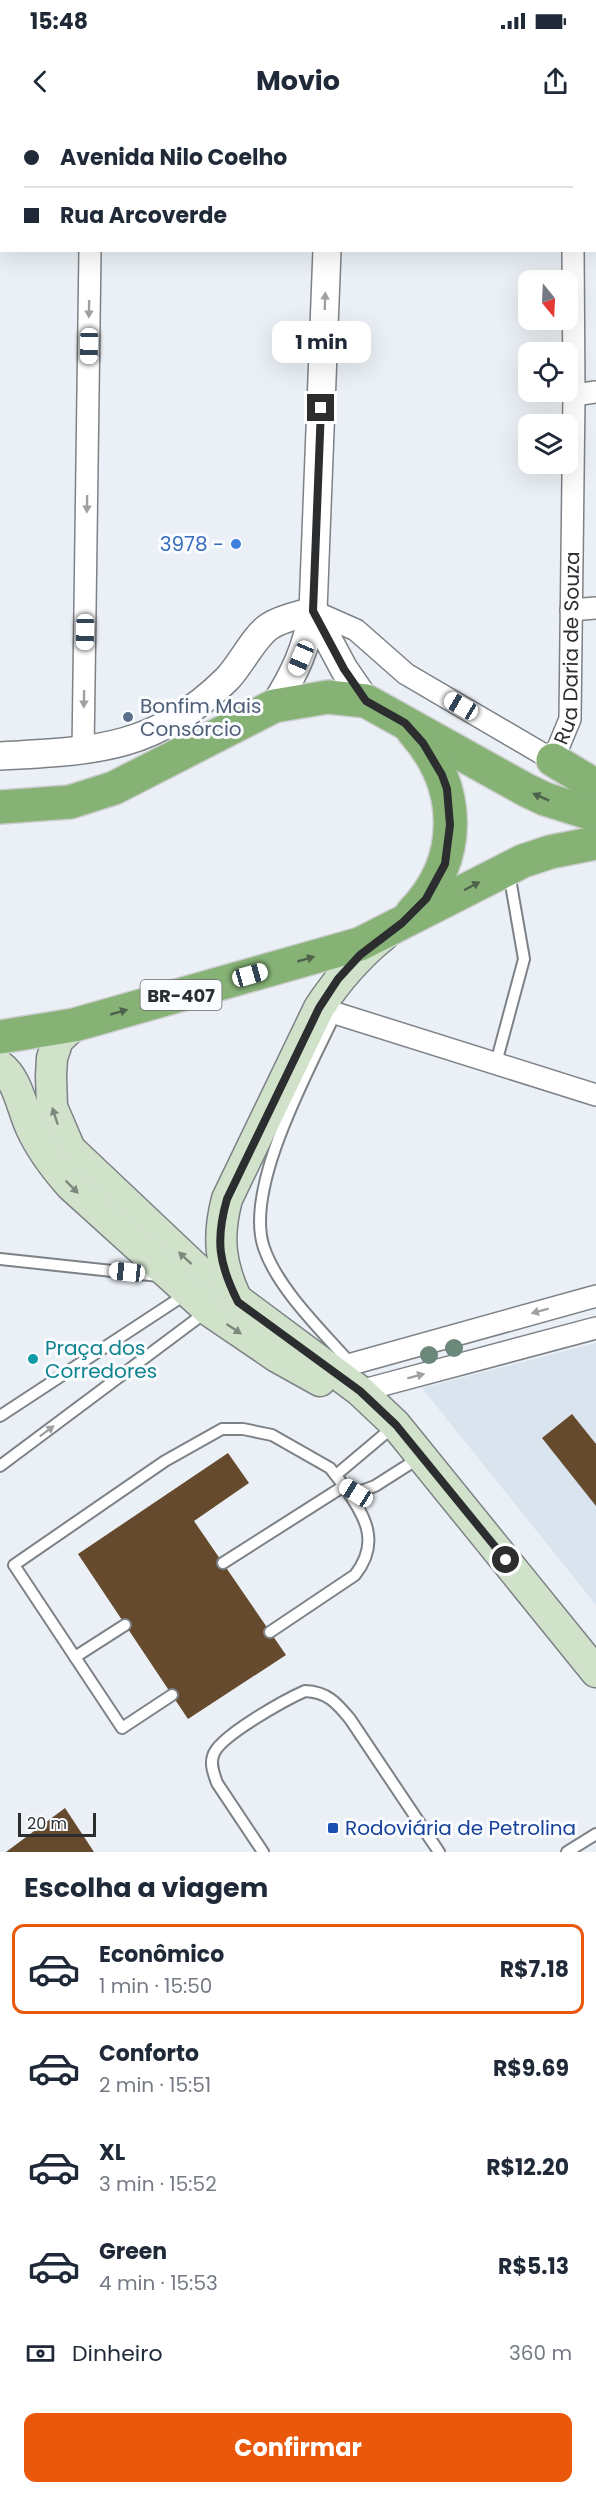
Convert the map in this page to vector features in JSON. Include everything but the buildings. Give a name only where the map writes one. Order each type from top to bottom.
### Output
[{"type":"highway","points":[[0,807],[70,802],[114,788],[274,706],[328,697],[366,701],[536,795],[596,815]]},
{"type":"highway","points":[[0,825],[47,822],[100,807],[178,770],[274,706]]},
{"type":"highway","points":[[402,923],[426,899],[437,881],[445,864],[450,825],[447,789],[442,775],[423,743],[405,723]]},
{"type":"highway","points":[[553,760],[596,786]]},
{"type":"highway","name":"BR-407","points":[[0,1037],[74,1025],[360,944],[507,868],[550,852],[596,843]]},
{"type":"main road","points":[[238,1302],[223,1268],[219,1249],[220,1224],[227,1199],[328,1010],[338,979],[360,955],[402,923]]},
{"type":"main road","points":[[74,1025],[58,1040],[52,1058],[51,1076],[52,1107],[70,1149],[199,1271],[238,1302],[347,1375],[396,1425],[596,1672]]},
{"type":"main road","points":[[0,1066],[6,1070],[31,1128],[54,1168],[188,1294],[277,1357],[396,1425]]},
{"type":"street","points":[[83,752],[90,252]]},
{"type":"street","points":[[274,706],[295,673],[308,644],[313,611],[327,252]]},
{"type":"street","name":"Rua Daria de Souza","points":[[573,252],[574,342]]},
{"type":"street","points":[[578,394],[596,392]]},
{"type":"street","name":"Rua Daria de Souza","points":[[313,611],[356,630],[406,674],[553,760],[570,719],[574,402]]},
{"type":"street","points":[[571,610],[596,608]]},
{"type":"street","points":[[0,756],[83,752],[134,740],[175,720],[227,679],[270,626],[313,611]]},
{"type":"street","points":[[313,611],[344,669],[366,701]]},
{"type":"street","points":[[328,1010],[596,1095]]},
{"type":"street","points":[[347,1375],[596,1296]]},
{"type":"street","points":[[347,1375],[596,1329]]},
{"type":"lane","points":[[496,1063],[524,959],[507,868]]},
{"type":"lane","points":[[328,1010],[267,1172],[260,1220],[263,1246],[275,1272],[347,1375]]},
{"type":"lane","points":[[0,1259],[188,1294]]},
{"type":"lane","points":[[0,1416],[188,1294]]},
{"type":"lane","points":[[0,1466],[188,1294]]},
{"type":"lane","points":[[336,1475],[396,1425]]},
{"type":"lane","points":[[172,1695],[122,1728],[14,1565],[165,1461],[222,1429],[243,1429],[272,1435],[330,1468],[366,1519],[368,1548],[362,1567],[355,1575],[270,1632]]},
{"type":"lane","points":[[344,1486],[356,1493],[364,1492],[421,1456]]},
{"type":"lane","points":[[223,1563],[344,1486]]},
{"type":"lane","points":[[75,1657],[125,1625]]},
{"type":"lane","points":[[263,1852],[217,1783],[212,1771],[213,1754],[226,1739],[305,1691],[317,1691],[333,1698],[350,1719],[439,1852]]},
{"type":"lane","points":[[567,1852],[596,1834]]},
{"type":"shaded area","points":[[596,1343],[596,1605],[422,1388]]},
{"type":"place","name":"3978 -","points":[[236,544]]},
{"type":"place","name":"Bonfim Mais Consórcio","points":[[128,717]]},
{"type":"place","name":"Praça dos Corredores","points":[[33,1359]]},
{"type":"place","name":"Rodoviária de Petrolina","points":[[333,1828]]},
{"type":"route","points":[[321,408],[313,611],[331,648],[366,701],[405,723],[423,743],[434,760],[447,789],[450,838],[445,864],[426,899],[402,923],[360,955],[338,979],[319,1008],[227,1199],[220,1224],[219,1249],[228,1282],[238,1302],[360,1391],[396,1425],[506,1560]]}]
